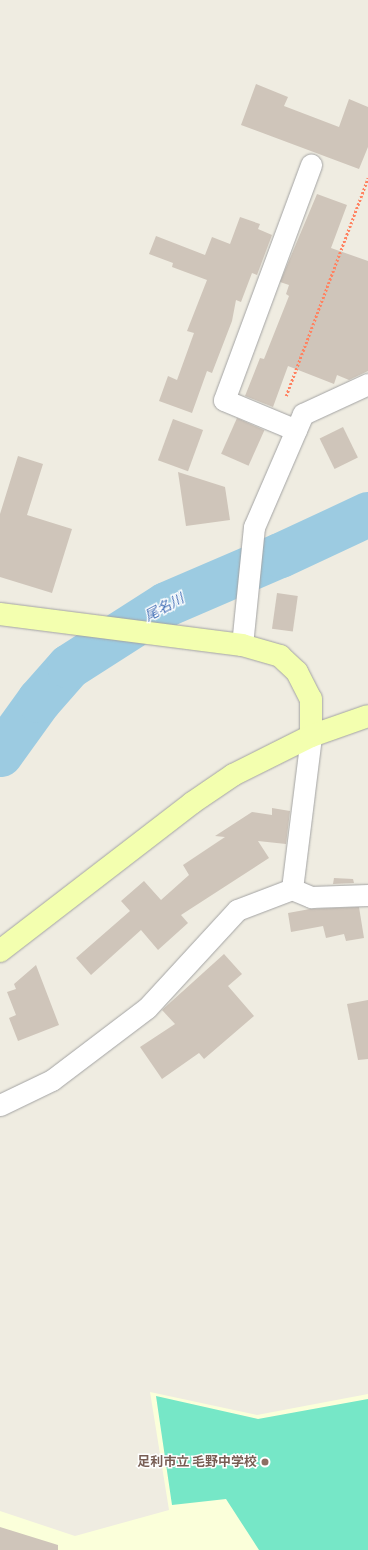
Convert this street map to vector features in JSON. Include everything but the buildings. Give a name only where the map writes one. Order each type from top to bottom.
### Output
[{"type":"street","points":[[296,430],[224,400],[310,164]]},
{"type":"street","points":[[242,645],[254,527],[303,414],[368,384]]},
{"type":"street","points":[[0,614],[72,621],[242,645],[280,656],[297,672],[311,699],[311,736],[292,889]]},
{"type":"street","points":[[0,951],[192,803],[233,774],[311,736],[368,716]]},
{"type":"street","points":[[0,1105],[52,1080],[147,1008],[237,910],[292,889],[311,897],[368,895]]},
{"type":"path","points":[[277,421],[368,178]]},
{"type":"shaded area","name":"足利市立 毛野中学校","points":[[150,1392],[257,1415],[368,1394],[368,1550],[0,1550],[0,1511],[75,1536],[169,1510]]},
{"type":"green space","name":"足利市立 毛野中学校","points":[[156,1396],[258,1419],[368,1399],[368,1550],[259,1550],[226,1499],[172,1505]]},
{"type":"waterway","name":"尾名川","points":[[0,754],[39,700],[69,666],[166,604],[280,555],[368,514]]},
{"type":"place","name":"足利市立 毛野中学校","points":[[265,1462]]}]
